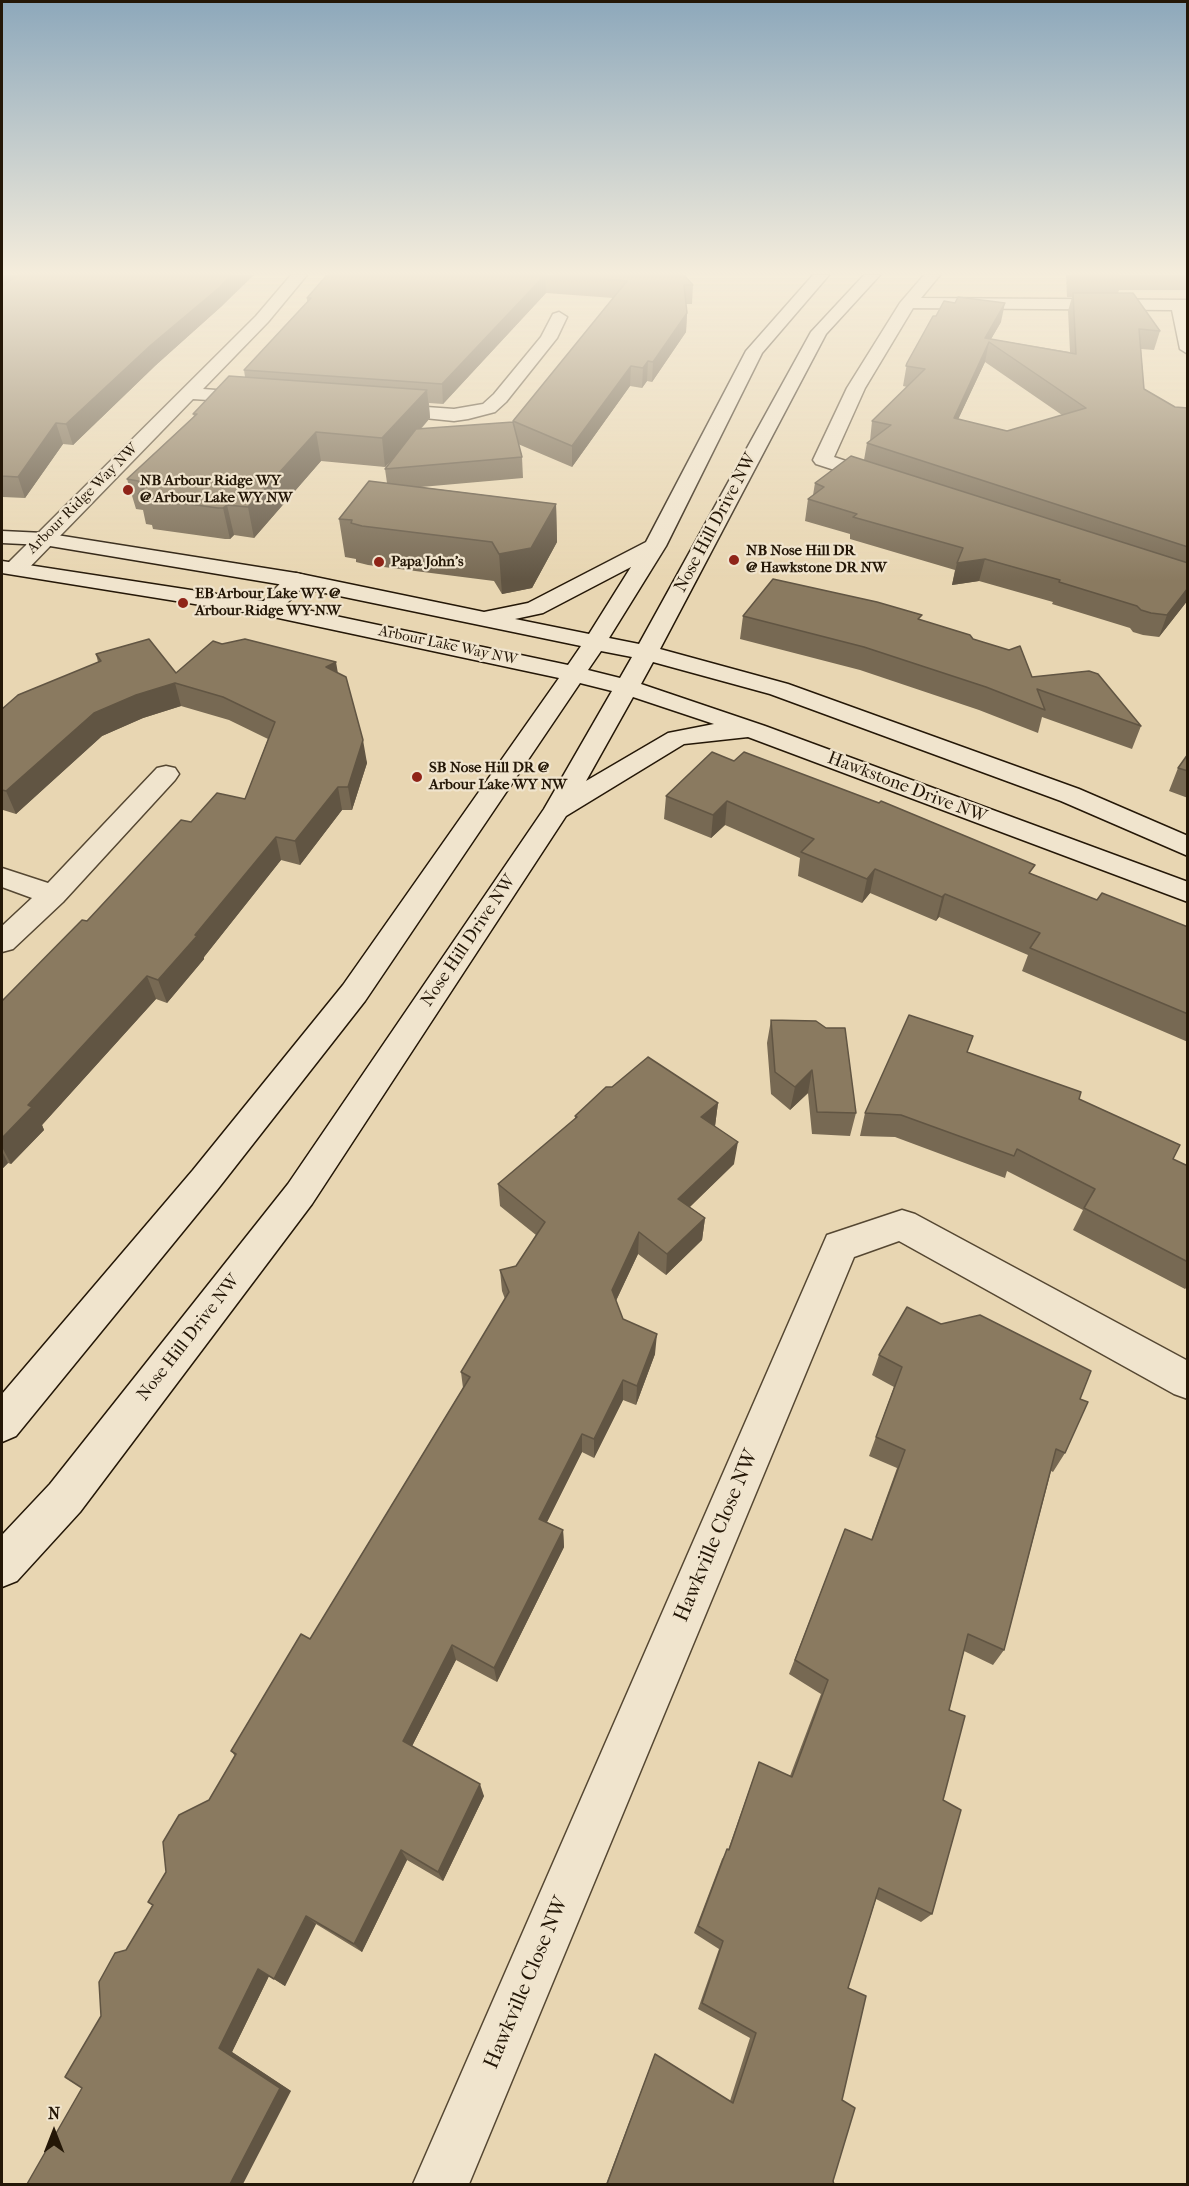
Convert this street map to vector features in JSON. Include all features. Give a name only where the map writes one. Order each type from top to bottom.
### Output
[{"type":"street","name":"Arbour Ridge Way NW","points":[[9,568],[44,539],[204,377]]},
{"type":"street","points":[[371,408],[454,415],[468,414],[489,408],[517,377]]},
{"type":"street","points":[[2,1423],[205,1180],[354,993],[595,643],[655,546],[741,377]]},
{"type":"street","name":"Nose Hill Drive NW","points":[[2,1566],[65,1498],[300,1194],[556,810],[646,653],[795,377]]},
{"type":"street","points":[[863,377],[823,460],[900,485]]},
{"type":"street","points":[[188,393],[276,400]]},
{"type":"street","name":"Arbour Lake Way NW","points":[[2,537],[44,539],[296,580],[646,653]]},
{"type":"street","points":[[481,619],[535,608],[655,546]]},
{"type":"street","name":"Arbour Lake Way NW","points":[[9,568],[269,609],[626,687]]},
{"type":"street","points":[[269,609],[296,580]]},
{"type":"street","points":[[646,653],[779,689],[1070,795],[1188,847]]},
{"type":"street","name":"Hawkstone Drive NW","points":[[626,687],[756,731],[1188,893]]},
{"type":"street","points":[[556,810],[677,738],[720,731],[756,731]]},
{"type":"street","points":[[2,942],[53,895],[166,774]]},
{"type":"street","points":[[2,877],[53,895]]},
{"type":"street","name":"Hawkville Close NW","points":[[441,2184],[840,1246],[903,1225],[1188,1381]]},
{"type":"building","points":[[2,377],[117,377],[66,424],[56,423],[18,477],[2,476]]},
{"type":"building","points":[[228,377],[427,390],[382,438],[316,432],[248,507],[227,505],[218,508],[145,498],[149,495],[138,494],[149,483],[127,479],[197,414],[193,414]]},
{"type":"building","points":[[343,377],[449,377],[442,384]]},
{"type":"building","points":[[549,377],[623,377],[572,446],[513,421]]},
{"type":"building","points":[[917,377],[973,377],[954,418],[1007,431],[1086,408],[1040,377],[1143,377],[1144,389],[1175,407],[1188,408],[1188,547],[867,443],[891,425],[872,421]]},
{"type":"building","points":[[513,422],[522,457],[385,469],[416,429]]},
{"type":"building","points":[[851,456],[1188,563],[1188,588],[1167,615],[1141,610],[1137,606],[1059,582],[1060,580],[985,559],[957,563],[963,548],[853,517],[857,514],[808,499],[824,487],[815,483]]},
{"type":"building","points":[[369,481],[556,504],[531,548],[499,554],[492,542],[362,526],[351,523],[352,520],[339,519]]},
{"type":"building","points":[[773,579],[877,602],[922,615],[918,619],[1009,650],[1020,646],[1032,677],[1089,671],[1098,674],[1141,726],[1037,689],[1045,710],[986,687],[864,647],[743,616]]},
{"type":"building","points":[[149,639],[176,673],[213,641],[222,644],[245,639],[336,662],[326,667],[346,677],[363,740],[348,787],[338,787],[295,841],[276,837],[195,935],[197,936],[158,980],[147,976],[28,1105],[32,1107],[2,1138],[2,1001],[82,920],[87,921],[181,820],[191,822],[217,793],[245,799],[275,722],[223,697],[175,683],[136,695],[94,713],[6,791],[2,790],[2,709],[18,695],[101,661],[96,654]]},
{"type":"building","points":[[712,752],[734,761],[744,752],[879,803],[881,801],[1035,865],[1029,873],[1097,900],[1102,893],[1188,927],[1188,1014],[1030,948],[1040,933],[945,894],[942,897],[875,869],[867,879],[801,852],[814,839],[727,801],[713,815],[666,796]]},
{"type":"building","points":[[1188,754],[1188,771],[1178,768]]},
{"type":"building","points":[[909,1015],[973,1036],[967,1052],[1081,1092],[1079,1099],[1180,1145],[1173,1159],[1188,1166],[1188,1262],[1084,1208],[1095,1189],[1017,1149],[1014,1156],[901,1115],[865,1113]]},
{"type":"building","points":[[771,1020],[816,1021],[826,1028],[845,1028],[856,1113],[817,1112],[812,1070],[795,1087],[775,1072]]},
{"type":"building","points":[[648,1057],[718,1103],[701,1117],[738,1142],[678,1199],[705,1218],[667,1254],[639,1232],[612,1290],[623,1319],[657,1334],[637,1386],[623,1380],[594,1439],[582,1434],[539,1519],[563,1530],[494,1668],[452,1645],[403,1741],[480,1784],[438,1872],[401,1850],[354,1944],[306,1916],[274,1979],[258,1969],[219,2048],[280,2088],[230,2184],[27,2184],[82,2088],[65,2077],[101,2016],[99,1982],[115,1953],[126,1950],[153,1905],[148,1902],[166,1872],[163,1842],[179,1815],[209,1800],[236,1754],[231,1751],[301,1634],[310,1639],[470,1377],[461,1372],[509,1292],[500,1270],[516,1266],[545,1222],[498,1184],[577,1117],[575,1116],[606,1087],[612,1087]]},
{"type":"building","points":[[907,1307],[941,1324],[980,1315],[1091,1371],[1080,1399],[1088,1402],[1065,1453],[1056,1449],[1004,1650],[968,1634],[949,1710],[965,1716],[943,1800],[961,1810],[932,1914],[879,1888],[848,1988],[866,1996],[842,2100],[855,2108],[834,2184],[607,2184],[655,2054],[733,2103],[756,2033],[702,2003],[723,1941],[698,1926],[727,1849],[729,1850],[759,1762],[792,1777],[828,1680],[795,1660],[845,1529],[872,1540],[905,1450],[876,1437],[902,1367],[879,1355]]},
{"type":"place","name":"NB Arbour Ridge WY @ Arbour Lake WY NW","points":[[128,490]]},
{"type":"place","name":"NB Nose Hill DR @ Hawkstone DR NW","points":[[734,560]]},
{"type":"place","name":"Papa John's","points":[[379,562]]},
{"type":"place","name":"EB Arbour Lake WY @ Arbour Ridge WY NW","points":[[183,603]]},
{"type":"place","name":"SB Nose Hill DR @ Arbour Lake WY NW","points":[[417,777]]}]
